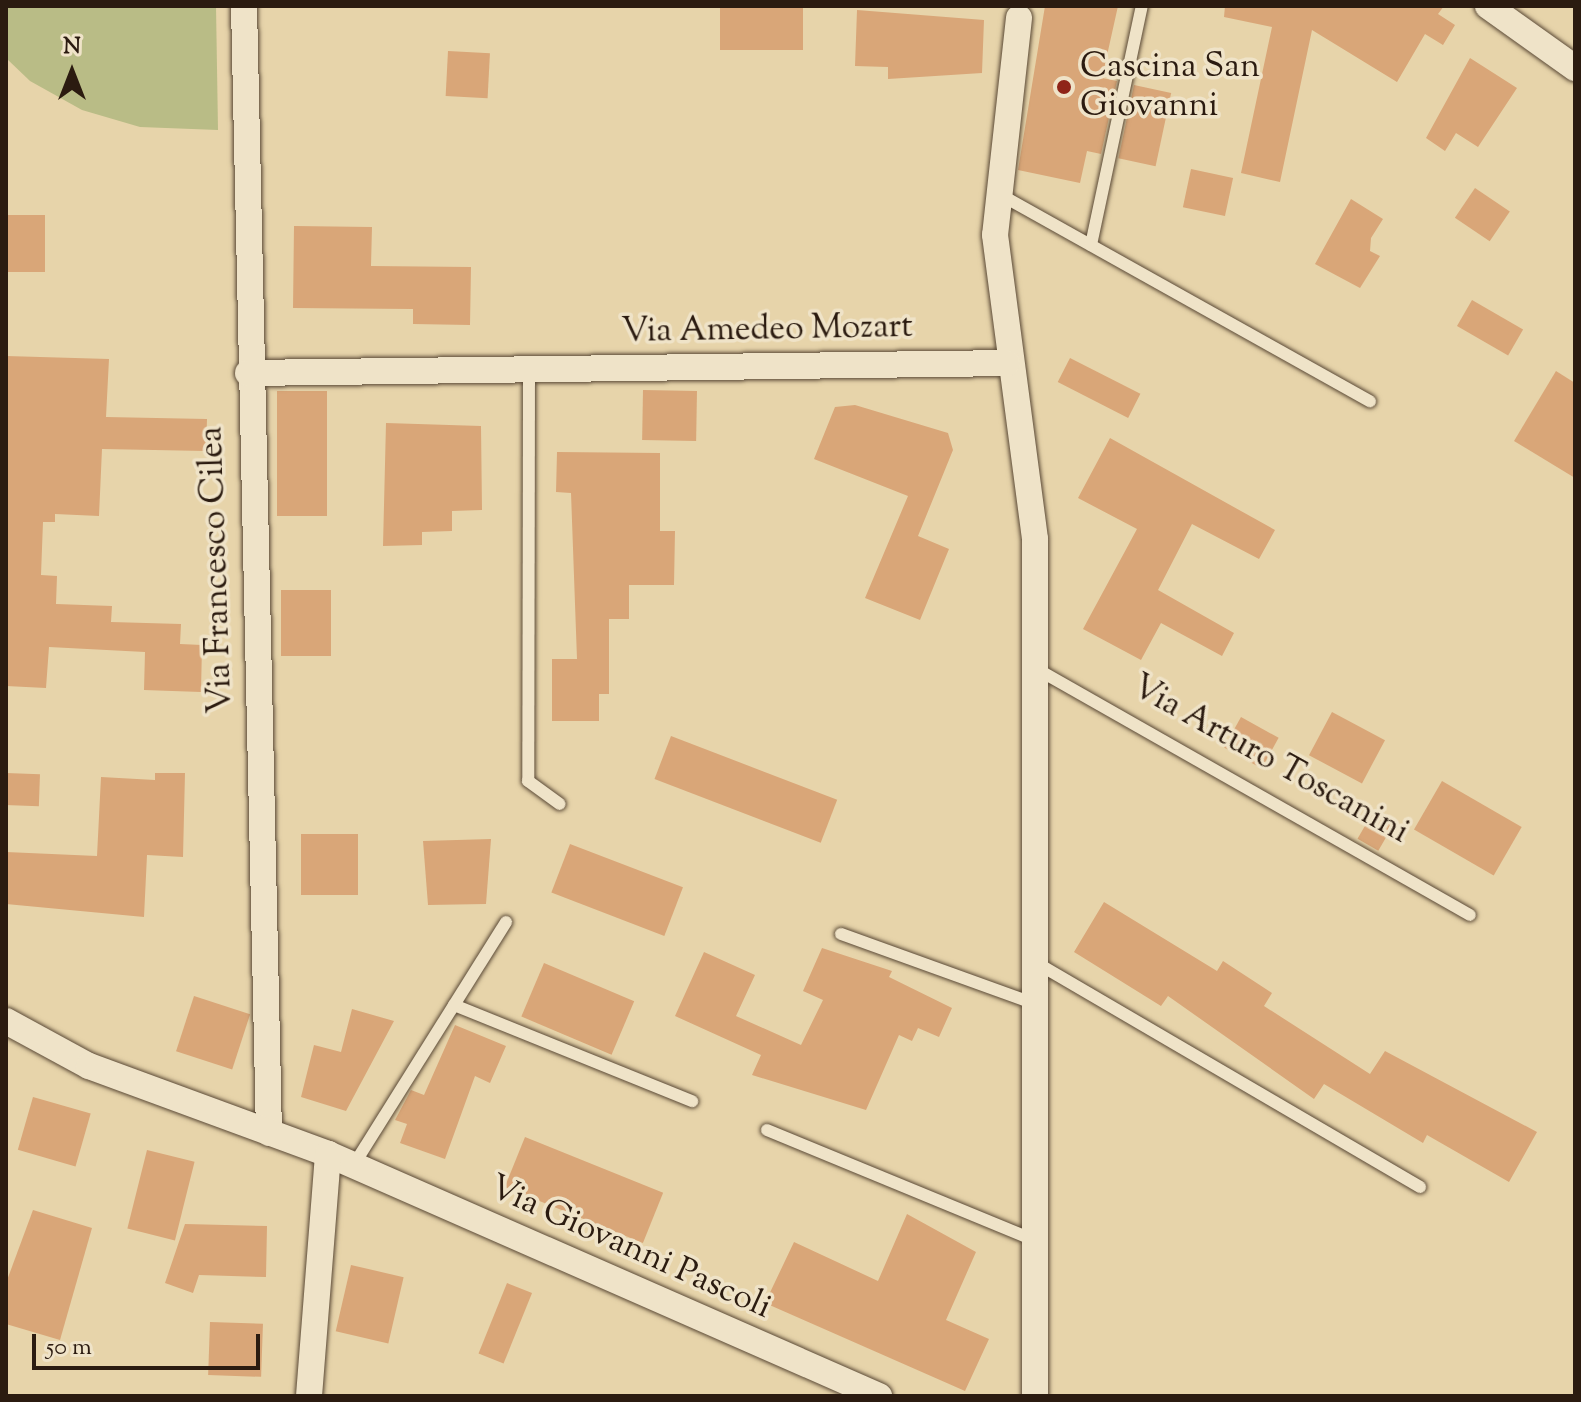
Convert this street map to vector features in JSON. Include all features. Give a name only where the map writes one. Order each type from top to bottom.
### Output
[{"type":"street","name":"Via Francesco Cilea","points":[[244,6],[248,373],[269,1133]]},
{"type":"street","points":[[1488,6],[1575,68]]},
{"type":"street","points":[[1019,18],[998,194],[1007,363],[1035,539],[1035,1396]]},
{"type":"street","name":"Via Amedeo Mozart","points":[[248,373],[1007,363]]},
{"type":"street","name":"Via Giovanni Pascoli","points":[[6,1021],[89,1066],[328,1154],[879,1396]]},
{"type":"street","points":[[309,1396],[328,1154]]},
{"type":"lane","points":[[1091,245],[1142,6]]},
{"type":"lane","points":[[998,194],[1370,401]]},
{"type":"lane","points":[[529,369],[528,781],[560,804]]},
{"type":"lane","name":"Via Arturo Toscanini","points":[[1035,668],[1470,915]]},
{"type":"lane","points":[[353,1166],[506,922]]},
{"type":"lane","points":[[841,934],[1035,1004]]},
{"type":"lane","points":[[1035,962],[1420,1187]]},
{"type":"lane","points":[[454,1005],[692,1101]]},
{"type":"lane","points":[[767,1130],[1035,1241]]},
{"type":"green space","points":[[6,6],[216,6],[218,130],[140,127],[82,110],[30,81],[6,58]]},
{"type":"building","points":[[720,6],[803,6],[803,50],[720,50]]},
{"type":"building","name":"Cascina San Giovanni","points":[[1045,6],[1118,6],[1102,78],[1117,81],[1101,154],[1087,151],[1080,183],[1018,170]]},
{"type":"building","points":[[1225,6],[1444,6],[1438,14],[1455,25],[1443,45],[1425,34],[1397,82],[1312,30],[1280,182],[1241,173],[1272,27],[1224,17]]},
{"type":"building","points":[[857,10],[984,20],[982,73],[888,79],[888,67],[855,66]]},
{"type":"building","points":[[448,51],[490,53],[488,98],[446,96]]},
{"type":"building","points":[[1470,58],[1517,88],[1478,147],[1456,133],[1445,151],[1426,138]]},
{"type":"building","points":[[1134,85],[1171,93],[1156,166],[1118,158]]},
{"type":"building","points":[[1191,169],[1233,178],[1225,216],[1183,207]]},
{"type":"building","points":[[1475,188],[1510,211],[1490,241],[1455,218]]},
{"type":"building","points":[[1351,199],[1383,219],[1371,238],[1370,251],[1380,256],[1360,288],[1315,264]]},
{"type":"building","points":[[6,215],[45,215],[45,272],[6,272]]},
{"type":"building","points":[[294,226],[372,227],[371,266],[471,267],[470,325],[413,324],[413,309],[293,308]]},
{"type":"building","points":[[1472,300],[1523,329],[1508,355],[1457,326]]},
{"type":"building","points":[[6,356],[109,359],[106,417],[207,419],[206,451],[102,449],[99,516],[55,514],[55,522],[43,522],[41,575],[57,576],[56,604],[112,606],[111,622],[181,624],[180,644],[202,645],[201,692],[144,690],[145,652],[49,647],[46,688],[6,686]]},
{"type":"building","points":[[1070,358],[1140,394],[1128,418],[1058,382]]},
{"type":"building","points":[[1556,371],[1575,383],[1575,478],[1514,441]]},
{"type":"building","points":[[643,390],[697,391],[696,441],[642,440]]},
{"type":"building","points":[[277,391],[327,391],[327,516],[277,516]]},
{"type":"building","points":[[855,405],[948,433],[953,450],[918,536],[949,549],[920,620],[865,598],[908,496],[814,459],[835,407]]},
{"type":"building","points":[[386,423],[481,426],[482,510],[452,511],[452,531],[422,532],[422,545],[383,546]]},
{"type":"building","points":[[1110,438],[1275,530],[1259,559],[1192,524],[1158,590],[1234,633],[1222,656],[1161,623],[1141,660],[1083,629],[1137,529],[1078,498]]},
{"type":"building","points":[[557,452],[660,453],[660,531],[675,531],[674,585],[629,585],[629,619],[609,619],[609,694],[599,694],[599,721],[552,721],[552,659],[577,659],[571,493],[556,492]]},
{"type":"building","points":[[281,590],[331,590],[331,656],[281,656]]},
{"type":"building","points":[[1332,712],[1385,740],[1362,783],[1309,755]]},
{"type":"building","points":[[1241,717],[1279,738],[1262,768],[1224,748]]},
{"type":"building","points":[[671,736],[837,800],[821,843],[655,779]]},
{"type":"building","points":[[6,773],[40,774],[39,806],[6,805]]},
{"type":"building","points":[[155,773],[185,773],[183,857],[147,855],[144,917],[6,904],[6,852],[97,856],[101,777],[155,780]]},
{"type":"building","points":[[1442,781],[1522,827],[1494,875],[1414,829]]},
{"type":"building","points":[[1373,812],[1394,824],[1378,851],[1358,839]]},
{"type":"building","points":[[301,834],[358,834],[358,895],[301,895]]},
{"type":"building","points":[[491,839],[486,904],[428,905],[423,841]]},
{"type":"building","points":[[570,844],[683,887],[664,936],[551,893]]},
{"type":"building","points":[[1104,902],[1217,971],[1223,961],[1272,993],[1264,1006],[1370,1074],[1385,1051],[1537,1132],[1509,1182],[1427,1135],[1423,1143],[1324,1084],[1314,1099],[1168,996],[1161,1006],[1074,952]]},
{"type":"building","points":[[822,948],[892,971],[889,977],[952,1008],[939,1037],[918,1028],[912,1041],[899,1035],[866,1110],[752,1075],[761,1055],[675,1016],[704,952],[755,975],[736,1016],[801,1045],[823,1000],[803,991]]},
{"type":"building","points":[[544,963],[634,1001],[612,1055],[521,1016]]},
{"type":"building","points":[[194,996],[250,1014],[232,1069],[176,1051]]},
{"type":"building","points":[[352,1009],[394,1021],[346,1111],[301,1097],[314,1045],[341,1052]]},
{"type":"building","points":[[455,1025],[506,1046],[490,1083],[475,1076],[445,1159],[400,1143],[407,1124],[395,1120],[411,1090],[424,1095]]},
{"type":"building","points":[[33,1097],[91,1114],[76,1166],[18,1150]]},
{"type":"building","points":[[525,1137],[663,1193],[643,1243],[505,1187]]},
{"type":"building","points":[[147,1150],[195,1162],[175,1240],[127,1229]]},
{"type":"building","points":[[33,1210],[92,1228],[60,1340],[6,1324],[6,1283]]},
{"type":"building","points":[[907,1214],[976,1252],[946,1320],[989,1339],[965,1391],[765,1303],[794,1242],[878,1281]]},
{"type":"building","points":[[185,1224],[267,1226],[266,1277],[199,1275],[193,1293],[165,1283]]},
{"type":"building","points":[[351,1265],[404,1277],[388,1343],[336,1331]]},
{"type":"building","points":[[507,1283],[532,1293],[504,1364],[479,1353]]},
{"type":"building","points":[[210,1322],[263,1324],[261,1377],[208,1375]]},
{"type":"place","name":"Cascina San Giovanni","points":[[1064,87]]}]
